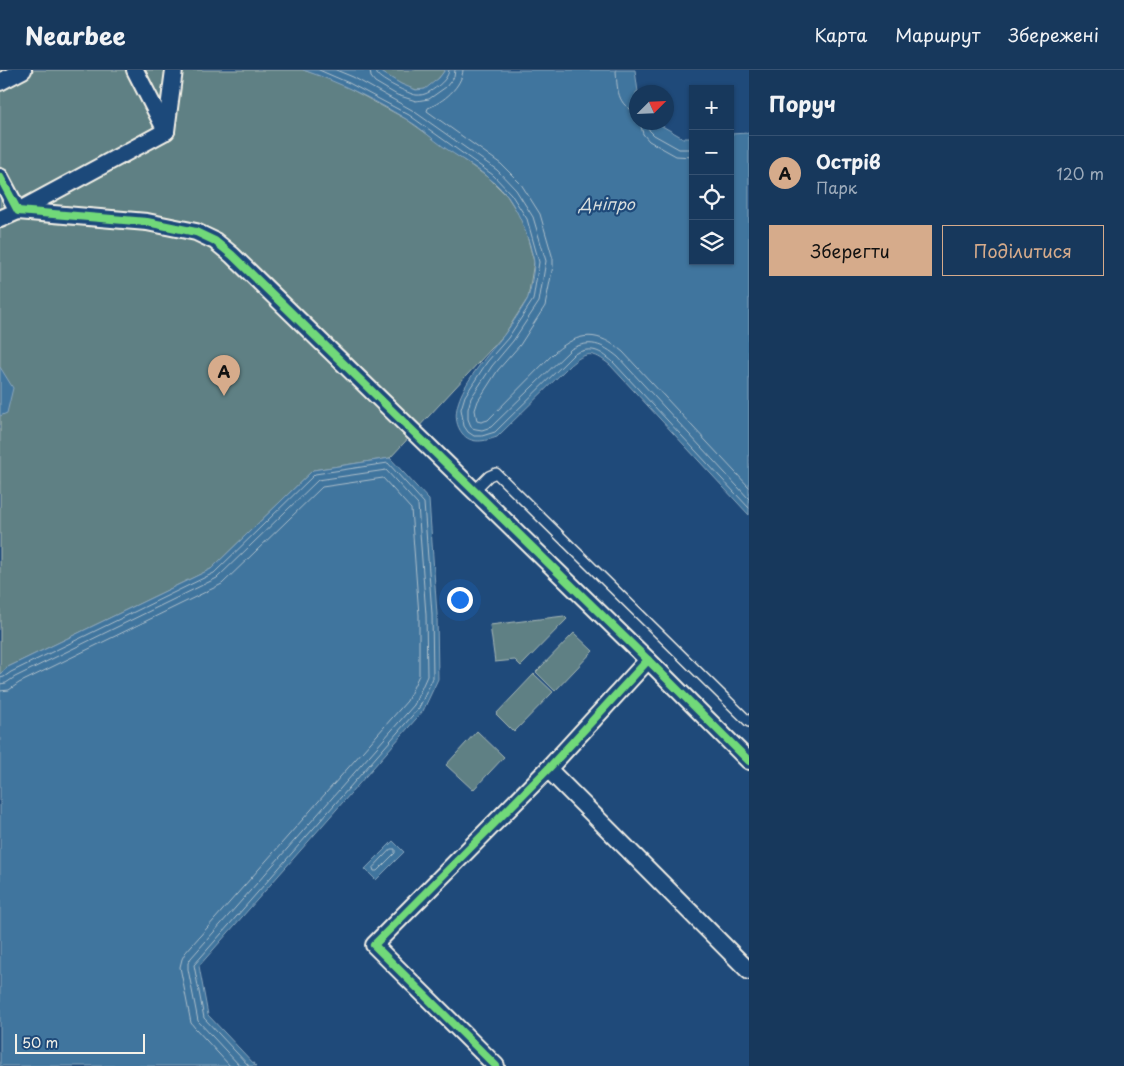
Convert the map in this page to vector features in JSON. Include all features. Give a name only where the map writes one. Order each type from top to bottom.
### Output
[{"type":"street","points":[[0,82],[23,70]]},
{"type":"street","points":[[135,70],[166,131]]},
{"type":"street","points":[[166,131],[174,70]]},
{"type":"street","points":[[0,219],[18,212],[166,131]]},
{"type":"street","points":[[0,178],[18,212]]},
{"type":"street","points":[[18,212],[147,222],[196,232],[215,241],[239,262],[648,660],[749,761]]},
{"type":"street","points":[[496,1066],[374,945],[548,769],[648,660]]},
{"type":"street","points":[[548,769],[749,971]]},
{"type":"lane","points":[[474,491],[489,476],[496,472],[749,722]]},
{"type":"green space","points":[[0,70],[303,70],[322,76],[347,87],[406,119],[490,179],[507,196],[523,221],[534,262],[528,298],[504,335],[390,458],[313,470],[211,569],[8,667],[0,674]]},
{"type":"green space","points":[[378,70],[445,70],[431,86],[420,90],[407,87]]},
{"type":"green space","points":[[564,616],[567,619],[521,666],[515,660],[495,662],[490,625]]},
{"type":"green space","points":[[574,633],[593,651],[555,691],[536,672]]},
{"type":"green space","points":[[534,674],[553,692],[514,732],[496,714]]},
{"type":"green space","points":[[477,731],[504,757],[473,790],[446,765]]},
{"type":"water","name":"Дніпро","points":[[303,70],[378,70],[401,84],[416,90],[425,89],[439,78],[445,70],[635,70],[637,85],[629,85],[629,130],[669,130],[683,138],[689,138],[689,265],[734,265],[734,134],[749,133],[749,515],[610,365],[594,355],[585,355],[569,366],[497,437],[474,441],[462,433],[457,421],[457,409],[461,395],[477,368],[513,322],[527,300],[529,293],[534,261],[521,220],[502,189],[479,170],[411,122],[330,80]]},
{"type":"water","points":[[0,367],[13,388],[7,413],[0,416]]},
{"type":"water","points":[[390,458],[429,500],[437,614],[438,679],[423,711],[199,966],[208,1015],[256,1066],[0,1066],[0,674],[8,667],[211,569],[313,470]]},
{"type":"water","points":[[393,841],[404,852],[376,880],[365,869]]},
{"type":"cycle path","points":[[0,177],[18,211],[147,222],[196,232],[215,241],[232,255],[648,660],[749,761]]},
{"type":"cycle path","points":[[496,1066],[374,945],[548,769],[648,660]]},
{"type":"place","name":"Острів","points":[[224,396]]}]
